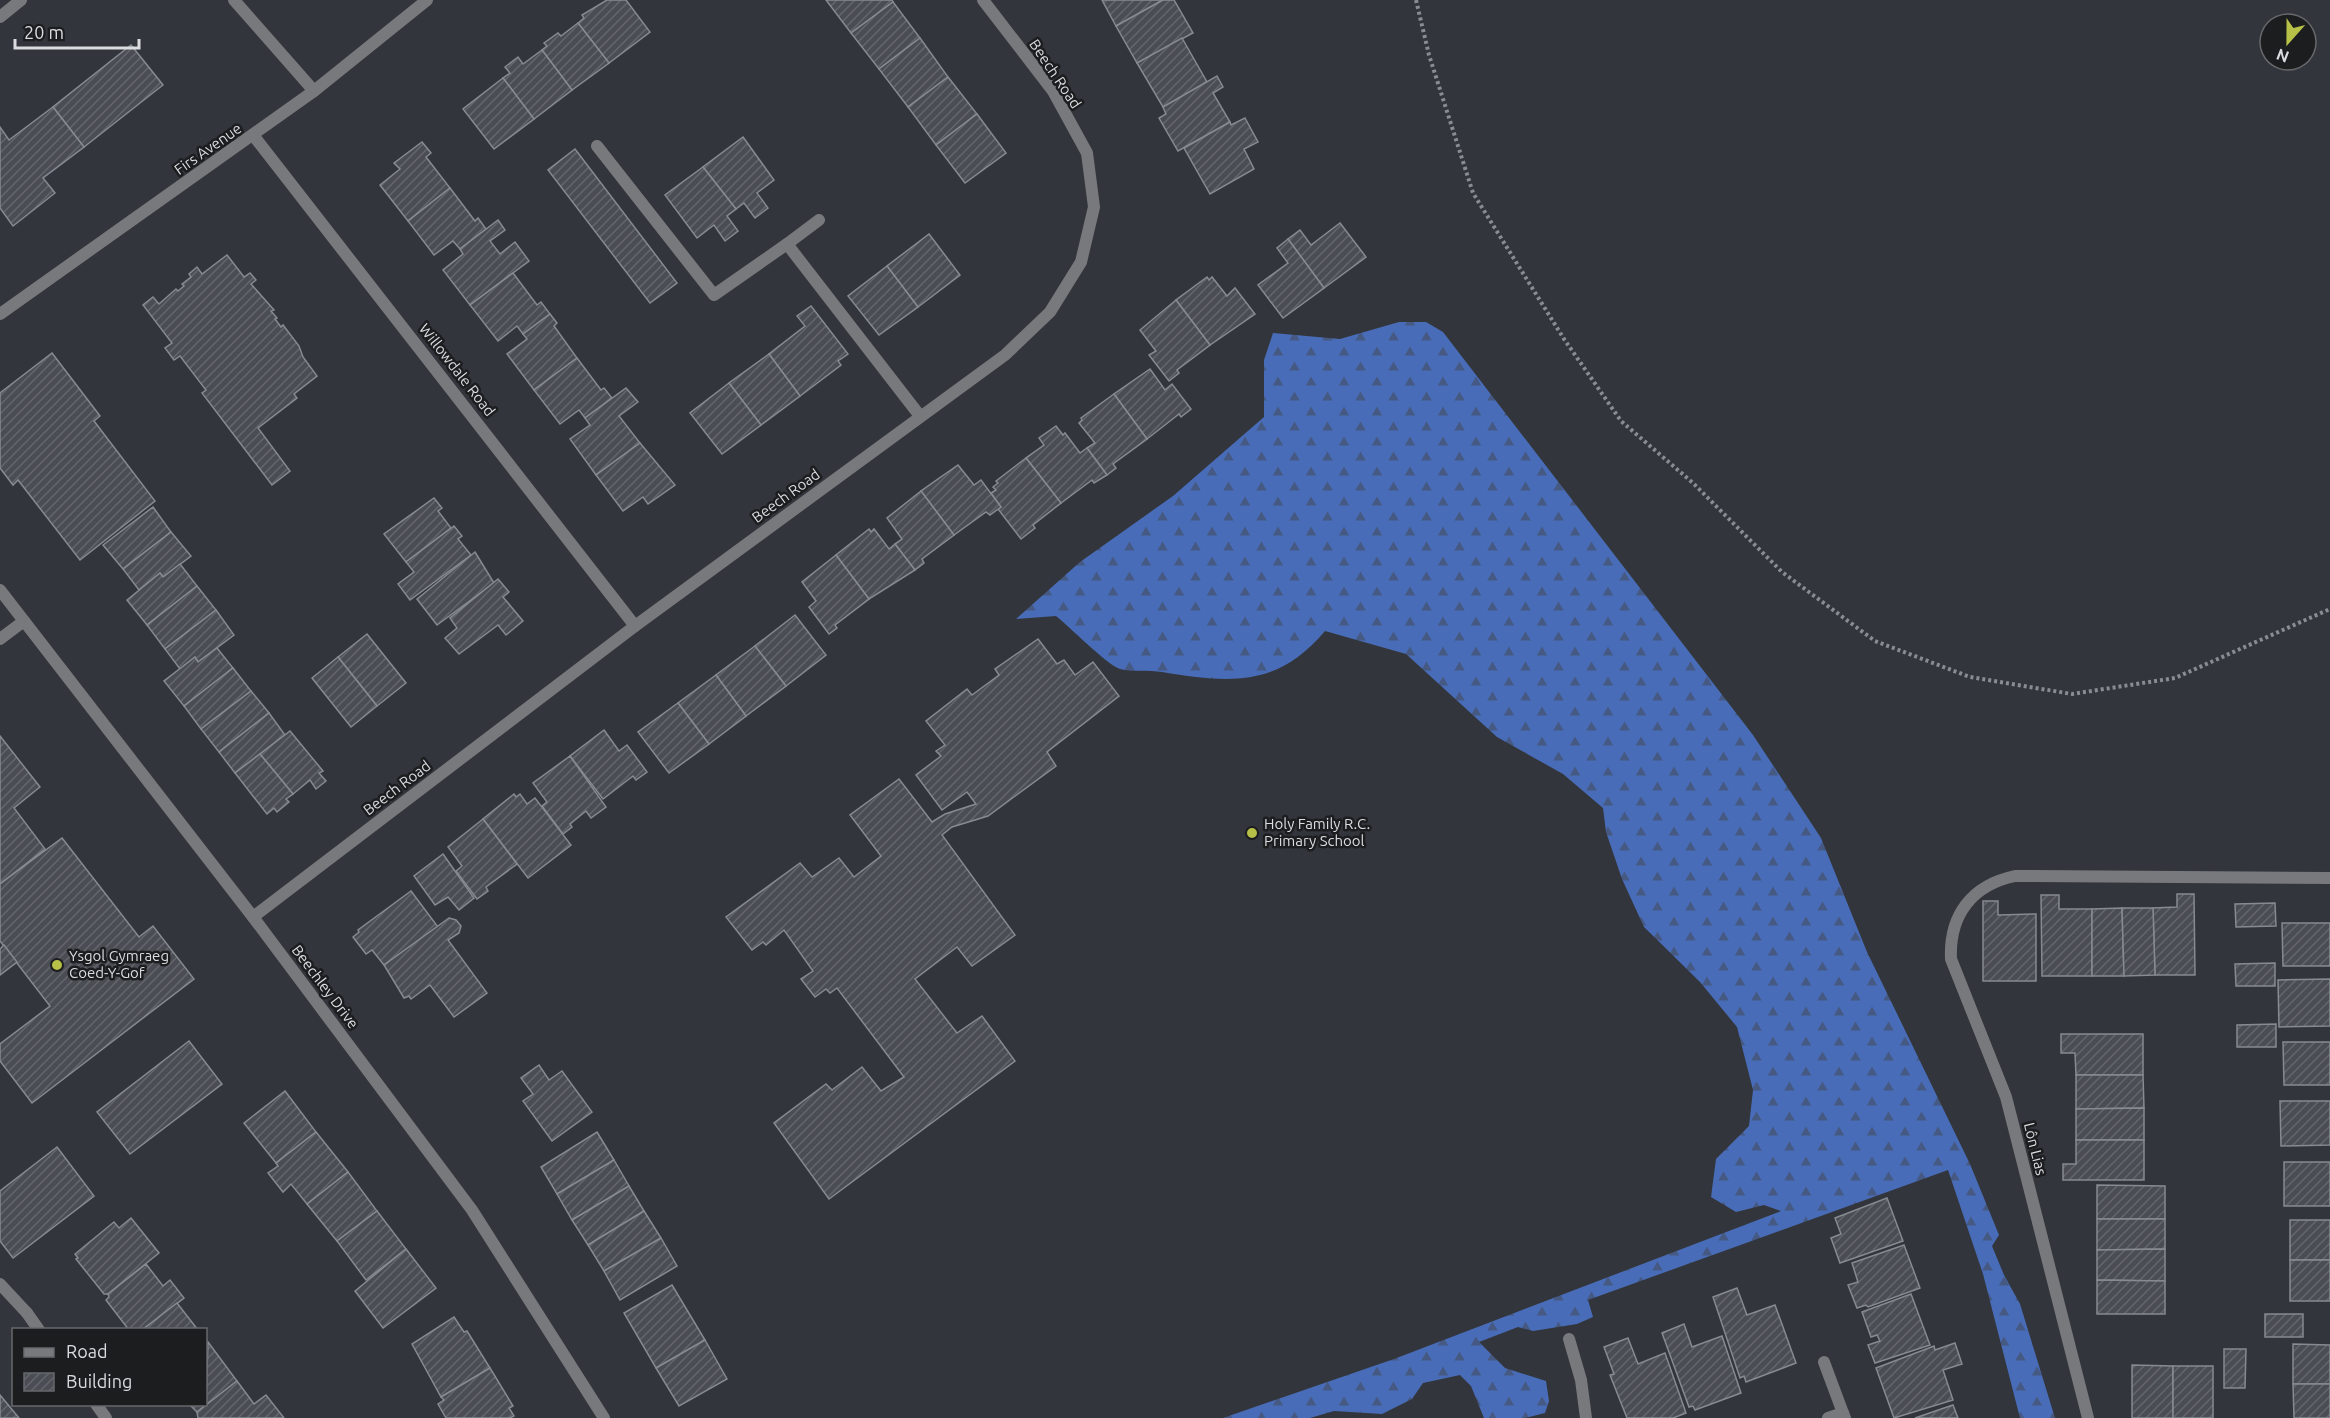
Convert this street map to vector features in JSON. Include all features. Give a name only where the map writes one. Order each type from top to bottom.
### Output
[{"type":"street","points":[[0,17],[21,0]]},
{"type":"street","points":[[234,0],[314,91]]},
{"type":"street","name":"Firs Avenue","points":[[0,314],[314,91],[427,0]]},
{"type":"street","name":"Beech Road","points":[[254,917],[634,626],[1005,355],[1050,312],[1081,262],[1094,207],[1087,153],[1053,91],[983,0]]},
{"type":"street","name":"Willowdale Road","points":[[253,135],[634,626]]},
{"type":"street","points":[[597,146],[714,295],[819,220]]},
{"type":"street","points":[[787,244],[920,416]]},
{"type":"street","name":"Beechley Drive","points":[[0,590],[254,917],[472,1210],[604,1418]]},
{"type":"street","points":[[0,639],[24,621]]},
{"type":"street","name":"Lôn Lias","points":[[2088,1418],[2006,1097],[1951,959],[1953,926],[1971,897],[1998,879],[2015,876],[2330,878]]},
{"type":"street","points":[[3,1292],[27,1313],[38,1328]]},
{"type":"street","points":[[1569,1339],[1581,1380],[1586,1418]]},
{"type":"street","points":[[1824,1362],[1844,1415],[1828,1418]]},
{"type":"path","points":[[1416,0],[1429,55],[1473,193],[1564,339],[1621,421],[1694,483],[1782,572],[1875,641],[1970,677],[2072,694],[2175,678],[2330,609]]},
{"type":"green space","points":[[1399,322],[1426,322],[1443,332],[1753,735],[1821,838],[1867,952],[1970,1164],[1999,1235],[1992,1246],[2004,1275],[2020,1304],[2055,1418],[2020,1418],[1983,1274],[1948,1170],[1588,1300],[1593,1317],[1577,1324],[1533,1331],[1518,1327],[1479,1342],[1505,1368],[1546,1381],[1549,1401],[1545,1413],[1525,1418],[1484,1418],[1471,1386],[1460,1375],[1423,1383],[1412,1399],[1382,1414],[1334,1411],[1310,1418],[1223,1418],[1394,1359],[1781,1211],[1764,1205],[1736,1212],[1711,1197],[1716,1159],[1749,1126],[1753,1090],[1737,1027],[1700,982],[1644,927],[1622,879],[1606,832],[1603,808],[1563,774],[1497,737],[1406,654],[1325,631],[1307,650],[1289,663],[1270,672],[1231,679],[1120,669],[1097,653],[1056,616],[1016,619],[1080,562],[1173,496],[1264,417],[1264,360],[1273,333],[1340,339]]},
{"type":"building","points":[[607,0],[626,0],[650,32],[609,63],[578,23],[584,18],[582,15]]},
{"type":"building","points":[[826,0],[892,0],[893,2],[851,33]]},
{"type":"building","points":[[1102,0],[1160,0],[1161,1],[1116,26]]},
{"type":"building","points":[[1163,0],[1174,0],[1193,33],[1137,63],[1116,26]]},
{"type":"building","points":[[893,2],[920,38],[879,69],[851,33]]},
{"type":"building","points":[[578,23],[609,63],[572,90],[542,50],[547,46],[544,43],[558,33],[561,36]]},
{"type":"building","points":[[920,38],[948,77],[908,107],[879,69]]},
{"type":"building","points":[[1182,38],[1207,82],[1163,107],[1137,63]]},
{"type":"building","points":[[131,45],[163,85],[84,147],[53,107]]},
{"type":"building","points":[[542,50],[572,90],[534,119],[503,78],[510,73],[505,67],[518,57],[523,64]]},
{"type":"building","points":[[1217,76],[1223,87],[1213,93],[1230,122],[1178,151],[1159,118],[1166,114],[1163,107]]},
{"type":"building","points":[[948,77],[977,114],[936,145],[908,107]]},
{"type":"building","points":[[503,78],[534,119],[494,149],[463,109]]},
{"type":"building","points":[[53,107],[84,147],[43,178],[55,193],[13,226],[0,208],[0,127],[9,140]]},
{"type":"building","points":[[977,114],[1006,153],[965,183],[936,145]]},
{"type":"building","points":[[1245,118],[1258,142],[1244,149],[1254,169],[1210,194],[1184,148],[1230,122],[1231,125]]},
{"type":"building","points":[[743,137],[774,180],[757,193],[768,208],[755,218],[744,203],[736,209],[703,167]]},
{"type":"building","points":[[422,142],[431,153],[426,157],[450,188],[408,221],[380,185],[400,169],[394,163]]},
{"type":"building","points":[[575,149],[677,283],[650,303],[548,170]]},
{"type":"building","points":[[703,167],[736,209],[727,216],[738,231],[725,241],[714,225],[697,238],[665,195]]},
{"type":"building","points":[[450,188],[475,221],[478,218],[486,229],[460,249],[453,241],[434,255],[408,221]]},
{"type":"building","points":[[498,220],[505,230],[490,241],[500,254],[515,242],[529,261],[470,305],[443,270],[463,254],[460,249]]},
{"type":"building","points":[[1340,223],[1366,257],[1324,288],[1288,239],[1300,230],[1311,245]]},
{"type":"building","points":[[929,234],[960,275],[918,307],[887,266]]},
{"type":"building","points":[[1288,239],[1324,288],[1283,318],[1258,285],[1288,263],[1277,248]]},
{"type":"building","points":[[227,255],[244,277],[250,273],[256,280],[251,284],[274,310],[271,311],[277,318],[275,319],[281,327],[283,325],[299,346],[303,357],[317,376],[294,394],[297,398],[258,428],[290,471],[272,485],[202,393],[206,390],[180,356],[174,360],[165,348],[172,343],[143,305],[153,297],[159,304],[176,289],[178,291],[184,286],[182,284],[191,277],[189,274],[197,267],[202,274]]},
{"type":"building","points":[[887,266],[918,307],[879,335],[848,296]]},
{"type":"building","points":[[513,273],[537,305],[541,302],[550,314],[523,334],[517,326],[498,341],[470,305]]},
{"type":"building","points":[[1207,277],[1209,280],[1212,277],[1227,296],[1235,288],[1255,314],[1210,345],[1176,300]]},
{"type":"building","points":[[1176,300],[1210,345],[1177,370],[1179,373],[1169,381],[1149,355],[1156,351],[1140,330]]},
{"type":"building","points":[[811,306],[848,354],[838,361],[841,365],[800,396],[769,354],[805,326],[797,316]]},
{"type":"building","points":[[550,314],[557,323],[554,326],[577,358],[534,390],[507,354],[527,339],[523,334]]},
{"type":"building","points":[[52,353],[100,416],[94,421],[155,501],[80,560],[18,480],[13,485],[0,468],[0,393]]},
{"type":"building","points":[[769,354],[800,396],[761,425],[729,383]]},
{"type":"building","points":[[577,358],[601,390],[604,388],[612,398],[585,418],[579,410],[560,424],[534,390]]},
{"type":"building","points":[[1150,369],[1165,390],[1172,384],[1191,409],[1181,417],[1179,414],[1147,439],[1114,394]]},
{"type":"building","points":[[729,383],[761,425],[722,454],[690,413]]},
{"type":"building","points":[[626,388],[638,402],[619,416],[640,443],[596,475],[570,439],[590,425],[585,418]]},
{"type":"building","points":[[1114,394],[1147,439],[1113,464],[1116,468],[1107,475],[1087,448],[1095,443],[1079,423],[1081,418]]},
{"type":"building","points":[[1056,426],[1063,435],[1065,433],[1080,453],[1087,448],[1107,475],[1094,483],[1092,480],[1061,503],[1026,458],[1044,445],[1039,438]]},
{"type":"building","points":[[640,443],[675,485],[648,504],[643,497],[623,511],[596,475]]},
{"type":"building","points":[[1026,458],[1061,503],[1033,525],[1035,528],[1021,539],[998,509],[1001,507],[991,493],[996,490],[993,487],[998,483],[996,481]]},
{"type":"building","points":[[958,465],[974,485],[981,480],[1001,507],[990,515],[986,512],[954,535],[921,491]]},
{"type":"building","points":[[921,491],[954,535],[922,559],[924,563],[915,570],[895,544],[902,539],[887,518]]},
{"type":"building","points":[[434,498],[442,508],[438,511],[451,528],[406,562],[384,534]]},
{"type":"building","points":[[153,507],[171,532],[123,569],[103,545]]},
{"type":"building","points":[[454,526],[462,536],[458,539],[471,555],[410,600],[398,584],[414,572],[406,562]]},
{"type":"building","points":[[869,529],[871,532],[874,529],[889,549],[895,544],[915,570],[869,599],[836,555]]},
{"type":"building","points":[[171,532],[191,556],[163,577],[160,573],[139,590],[123,569]]},
{"type":"building","points":[[475,552],[494,583],[437,625],[417,599]]},
{"type":"building","points":[[836,555],[869,599],[835,625],[837,628],[829,634],[809,607],[816,601],[802,582]]},
{"type":"building","points":[[180,564],[197,586],[147,625],[127,600],[160,573],[163,577]]},
{"type":"building","points":[[498,579],[509,592],[503,597],[523,621],[506,635],[498,625],[459,654],[445,638],[457,628],[450,618]]},
{"type":"building","points":[[197,586],[216,610],[165,649],[147,625]]},
{"type":"building","points":[[216,610],[234,635],[198,662],[195,657],[180,669],[165,649]]},
{"type":"building","points":[[795,615],[826,655],[786,686],[755,646]]},
{"type":"building","points":[[367,634],[406,683],[377,706],[338,657]]},
{"type":"building","points":[[1038,639],[1057,664],[1064,660],[1075,675],[1093,662],[1119,696],[1047,752],[1056,766],[988,816],[952,827],[942,835],[1015,935],[972,966],[957,947],[915,979],[957,1033],[982,1016],[1015,1061],[829,1199],[774,1123],[826,1084],[832,1090],[862,1067],[881,1091],[904,1077],[837,988],[830,993],[826,989],[815,997],[801,979],[813,971],[784,930],[766,945],[763,942],[752,950],[726,917],[800,863],[812,877],[839,858],[854,877],[881,856],[850,815],[899,779],[932,822],[945,814],[976,804],[967,792],[942,810],[916,775],[941,756],[936,751],[945,745],[926,721],[967,689],[972,695],[999,675],[995,669]]},
{"type":"building","points":[[755,646],[786,686],[746,716],[716,675]]},
{"type":"building","points":[[217,648],[233,668],[184,706],[164,681],[195,657],[198,662]]},
{"type":"building","points":[[338,657],[377,706],[351,727],[312,678]]},
{"type":"building","points":[[233,668],[251,691],[201,729],[184,706]]},
{"type":"building","points":[[716,675],[746,716],[709,744],[678,703]]},
{"type":"building","points":[[251,691],[269,713],[219,752],[201,729]]},
{"type":"building","points":[[678,703],[709,744],[669,773],[638,732]]},
{"type":"building","points":[[269,713],[285,735],[235,773],[219,752]]},
{"type":"building","points":[[604,730],[619,751],[627,745],[647,772],[636,780],[633,776],[603,799],[570,756]]},
{"type":"building","points":[[290,731],[323,771],[319,773],[326,781],[316,789],[310,780],[293,794],[260,754]]},
{"type":"building","points":[[0,736],[40,787],[14,808],[45,849],[0,884]]},
{"type":"building","points":[[260,754],[293,794],[286,799],[289,802],[277,812],[274,808],[267,814],[235,773]]},
{"type":"building","points":[[570,756],[606,807],[591,818],[586,811],[570,824],[572,827],[563,834],[542,806],[547,802],[533,783]]},
{"type":"building","points":[[514,794],[516,797],[520,794],[527,804],[535,798],[571,845],[528,878],[483,819]]},
{"type":"building","points":[[483,819],[517,864],[486,887],[488,891],[477,899],[456,871],[462,866],[448,847]]},
{"type":"building","points":[[62,838],[139,937],[153,926],[194,979],[32,1103],[0,1061],[0,1044],[50,1006],[0,941],[0,884]]},
{"type":"building","points":[[443,854],[474,898],[459,910],[448,897],[435,905],[414,876]]},
{"type":"building","points":[[411,891],[438,927],[384,965],[372,950],[366,954],[353,937],[359,932],[358,930]]},
{"type":"building","points":[[2177,894],[2194,894],[2195,975],[2155,975],[2153,908],[2177,907]]},
{"type":"building","points":[[2041,895],[2059,895],[2059,909],[2092,909],[2092,976],[2042,976]]},
{"type":"building","points":[[1983,901],[1998,901],[1998,915],[2036,914],[2036,981],[1983,981]]},
{"type":"building","points":[[2275,903],[2276,926],[2236,927],[2235,904]]},
{"type":"building","points":[[2122,908],[2124,976],[2092,976],[2092,909]]},
{"type":"building","points":[[2122,908],[2153,908],[2155,975],[2124,976]]},
{"type":"building","points":[[449,918],[456,920],[461,926],[459,933],[448,940],[487,993],[454,1017],[430,985],[411,999],[409,996],[404,998],[384,965]]},
{"type":"building","points":[[2282,923],[2330,923],[2330,966],[2283,966]]},
{"type":"building","points":[[4,945],[17,962],[0,975],[0,949]]},
{"type":"building","points":[[2275,963],[2275,986],[2236,986],[2235,964]]},
{"type":"building","points":[[2330,979],[2330,1026],[2279,1027],[2278,980]]},
{"type":"building","points":[[2276,1024],[2276,1047],[2237,1047],[2237,1025]]},
{"type":"building","points":[[2061,1034],[2143,1034],[2143,1075],[2076,1075],[2075,1053],[2061,1053]]},
{"type":"building","points":[[189,1041],[222,1084],[130,1154],[97,1112]]},
{"type":"building","points":[[2283,1042],[2330,1042],[2330,1085],[2284,1085]]},
{"type":"building","points":[[539,1065],[549,1080],[562,1071],[592,1112],[552,1141],[523,1101],[533,1094],[521,1078]]},
{"type":"building","points":[[2076,1075],[2143,1075],[2144,1108],[2076,1109]]},
{"type":"building","points":[[285,1091],[316,1132],[276,1163],[244,1123]]},
{"type":"building","points":[[2280,1101],[2330,1101],[2330,1145],[2281,1146]]},
{"type":"building","points":[[2144,1108],[2144,1140],[2076,1140],[2076,1109]]},
{"type":"building","points":[[316,1132],[348,1172],[307,1204],[291,1184],[283,1192],[268,1173],[278,1166],[276,1163]]},
{"type":"building","points":[[597,1132],[614,1160],[557,1194],[541,1167]]},
{"type":"building","points":[[2076,1140],[2144,1140],[2144,1180],[2063,1180],[2063,1164],[2076,1164]]},
{"type":"building","points":[[57,1147],[94,1196],[13,1258],[0,1241],[0,1191]]},
{"type":"building","points":[[614,1160],[629,1186],[572,1220],[557,1194]]},
{"type":"building","points":[[2284,1162],[2330,1162],[2330,1206],[2284,1206]]},
{"type":"building","points":[[348,1172],[377,1211],[337,1241],[307,1204]]},
{"type":"building","points":[[2097,1185],[2165,1186],[2165,1219],[2097,1219]]},
{"type":"building","points":[[629,1186],[644,1211],[588,1245],[572,1220]]},
{"type":"building","points":[[1887,1198],[1903,1241],[1840,1263],[1831,1238],[1841,1234],[1835,1218]]},
{"type":"building","points":[[377,1211],[406,1249],[366,1280],[337,1241]]},
{"type":"building","points":[[644,1211],[661,1238],[604,1271],[588,1245]]},
{"type":"building","points":[[131,1218],[159,1253],[108,1294],[104,1294],[76,1259],[78,1258],[75,1254],[114,1222],[119,1228]]},
{"type":"building","points":[[2097,1219],[2165,1219],[2165,1249],[2097,1250]]},
{"type":"building","points":[[2290,1220],[2330,1220],[2330,1260],[2290,1260]]},
{"type":"building","points":[[661,1238],[677,1266],[620,1300],[604,1271]]},
{"type":"building","points":[[1904,1245],[1920,1288],[1868,1307],[1866,1305],[1857,1308],[1848,1285],[1858,1282],[1852,1263]]},
{"type":"building","points":[[406,1249],[436,1288],[383,1328],[355,1291]]},
{"type":"building","points":[[2165,1249],[2165,1281],[2097,1280],[2097,1250]]},
{"type":"building","points":[[2290,1260],[2330,1260],[2330,1301],[2290,1301]]},
{"type":"building","points":[[146,1264],[163,1286],[170,1280],[184,1298],[145,1328],[127,1328],[106,1300],[109,1297],[108,1294]]},
{"type":"building","points":[[2097,1280],[2165,1281],[2165,1314],[2097,1314]]},
{"type":"building","points":[[672,1285],[705,1340],[656,1368],[624,1313]]},
{"type":"building","points":[[1737,1288],[1747,1315],[1775,1305],[1796,1363],[1746,1382],[1744,1376],[1740,1378],[1713,1297]]},
{"type":"building","points":[[1911,1294],[1930,1345],[1875,1363],[1868,1345],[1880,1341],[1877,1335],[1871,1337],[1862,1312]]},
{"type":"building","points":[[177,1303],[196,1328],[145,1328]]},
{"type":"building","points":[[2265,1314],[2303,1314],[2303,1337],[2265,1337]]},
{"type":"building","points":[[454,1317],[464,1332],[467,1331],[490,1368],[441,1397],[412,1344]]},
{"type":"building","points":[[1684,1324],[1692,1347],[1722,1336],[1741,1393],[1695,1410],[1693,1406],[1689,1407],[1662,1333]]},
{"type":"building","points":[[1628,1338],[1638,1364],[1665,1353],[1686,1413],[1673,1418],[1627,1418],[1610,1375],[1614,1374],[1604,1347]]},
{"type":"building","points":[[705,1340],[727,1379],[679,1406],[656,1368]]},
{"type":"building","points":[[208,1342],[237,1381],[207,1404]]},
{"type":"building","points":[[1955,1343],[1962,1364],[1943,1370],[1953,1400],[1894,1418],[1876,1368],[1934,1346],[1935,1350]]},
{"type":"building","points":[[2293,1344],[2330,1345],[2330,1384],[2293,1384]]},
{"type":"building","points":[[2224,1349],[2246,1349],[2245,1388],[2224,1388]]},
{"type":"building","points":[[2132,1365],[2173,1366],[2173,1418],[2132,1418]]},
{"type":"building","points":[[2173,1366],[2213,1366],[2213,1418],[2173,1418]]},
{"type":"building","points":[[490,1368],[513,1406],[509,1408],[514,1416],[510,1418],[446,1418],[438,1404],[444,1400],[441,1397]]},
{"type":"building","points":[[237,1381],[254,1404],[266,1395],[284,1418],[198,1418],[197,1412]]},
{"type":"building","points":[[2293,1384],[2330,1384],[2330,1418],[2294,1418]]},
{"type":"building","points":[[0,1395],[19,1418],[0,1418]]},
{"type":"building","points":[[1953,1405],[1958,1418],[1915,1418]]},
{"type":"building","points":[[191,1406],[205,1406],[197,1412]]},
{"type":"place","name":"Holy Family R.C. Primary School","points":[[1252,833]]},
{"type":"place","name":"Ysgol Gymraeg Coed-Y-Gof","points":[[57,965]]}]
